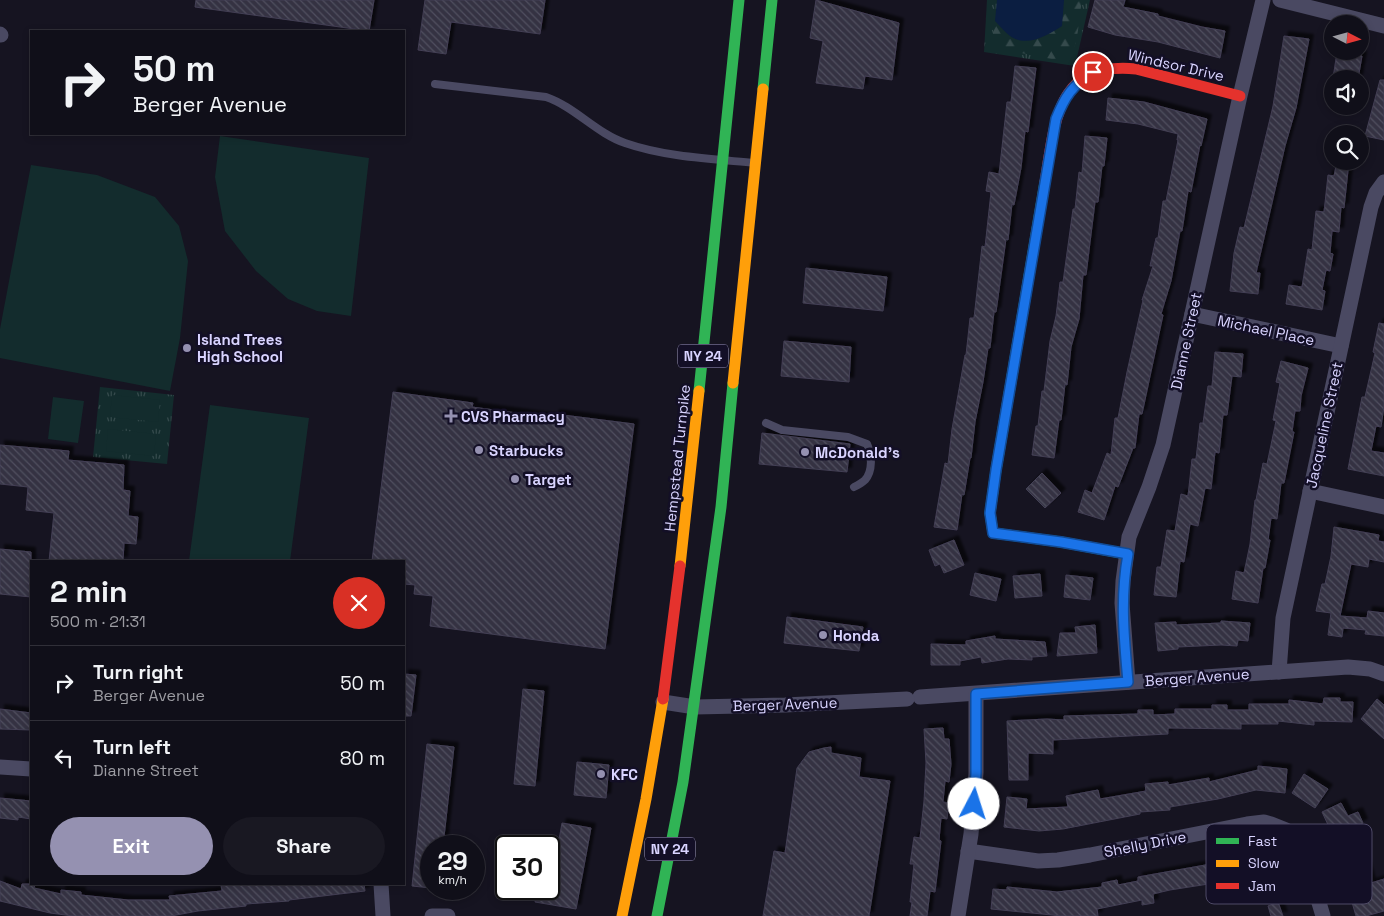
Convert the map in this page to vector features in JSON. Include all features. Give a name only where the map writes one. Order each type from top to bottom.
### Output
[{"type":"main road","name":"Hempstead Turnpike","points":[[622,916],[646,799],[663,702],[685,527],[739,0]]},
{"type":"main road","name":"NY 24","points":[[657,916],[681,794],[721,507],[772,0]]},
{"type":"main road","name":"Windsor Drive","points":[[1128,554],[1061,542],[993,533],[990,513],[996,470],[1056,119],[1064,99],[1077,83],[1093,72],[1111,67],[1136,69],[1240,96]]},
{"type":"street","name":"Dianne Street","points":[[1128,682],[1122,603],[1129,537],[1149,487],[1163,444],[1263,0]]},
{"type":"street","points":[[1280,0],[1384,26]]},
{"type":"street","name":"Jacqueline Street","points":[[1279,672],[1283,618],[1341,346],[1371,207],[1376,193],[1384,182]]},
{"type":"street","name":"Michael Place","points":[[1192,314],[1341,346]]},
{"type":"street","points":[[1310,491],[1384,507]]},
{"type":"street","name":"Berger Avenue","points":[[663,702],[694,707],[784,705],[976,694],[1348,667],[1370,669],[1384,674]]},
{"type":"street","points":[[958,916],[971,834],[976,773],[976,694]]},
{"type":"street","points":[[0,767],[30,769]]},
{"type":"street","name":"Shelly Drive","points":[[1253,824],[1264,822],[1270,824]]},
{"type":"street","name":"Shelly Drive","points":[[968,851],[1038,861],[1058,860],[1206,833]]},
{"type":"street","points":[[381,885],[383,916]]},
{"type":"street","name":"Shelly Drive","points":[[1319,904],[1323,916]]},
{"type":"street","points":[[432,916],[448,916]]},
{"type":"lane","points":[[435,84],[546,97],[558,101],[607,135],[625,143],[676,154],[755,163]]},
{"type":"lane","points":[[766,423],[782,430],[848,436],[867,444],[871,452],[869,472],[864,481],[854,487]]},
{"type":"green space","points":[[987,0],[1090,0],[1075,66],[984,52]]},
{"type":"green space","points":[[1064,0],[1082,0],[1076,43],[1074,51],[1067,62],[995,48],[991,10],[995,21],[1063,11]]},
{"type":"green space","points":[[220,136],[369,158],[351,316],[317,311],[288,299],[256,271],[225,231],[215,177]]},
{"type":"green space","points":[[31,165],[97,175],[155,197],[179,226],[188,261],[180,338],[170,391],[0,358],[0,329]]},
{"type":"green space","points":[[100,387],[174,395],[167,464],[93,457]]},
{"type":"green space","points":[[112,395],[160,400],[158,422],[110,417]]},
{"type":"green space","points":[[53,397],[84,401],[78,443],[48,439]]},
{"type":"green space","points":[[210,405],[309,418],[290,560],[189,560]]},
{"type":"green space","points":[[108,429],[156,434],[154,456],[106,451]]},
{"type":"water","points":[[997,0],[1064,0],[1062,26],[1037,39],[1023,41],[1017,39],[1010,36],[995,21]]},
{"type":"building","points":[[196,0],[374,0],[369,30],[195,7]]},
{"type":"building","points":[[425,0],[545,0],[540,34],[451,22],[446,54],[418,50]]},
{"type":"building","points":[[816,0],[899,23],[892,80],[865,76],[863,89],[816,83],[823,41],[810,38]]},
{"type":"building","points":[[1095,0],[1125,0],[1123,7],[1225,31],[1220,58],[1158,42],[1115,35],[1088,27]]},
{"type":"building","points":[[1284,36],[1309,39],[1296,108],[1285,146],[1256,273],[1260,273],[1258,294],[1230,291],[1234,253],[1240,227],[1244,228],[1273,106]]},
{"type":"building","points":[[1336,60],[1361,60],[1360,70],[1334,70]]},
{"type":"building","points":[[1015,66],[1036,68],[1028,132],[1025,131],[1021,168],[1014,205],[1012,204],[990,348],[988,348],[975,422],[971,458],[964,495],[962,494],[957,530],[934,527],[945,463],[948,464],[952,429],[966,355],[970,318],[974,318],[982,246],[985,247],[991,192],[986,191],[989,172],[999,174],[1007,102],[1011,102]]},
{"type":"building","points":[[1380,80],[1384,80],[1384,140],[1369,137],[1368,125]]},
{"type":"building","points":[[1108,98],[1144,102],[1207,119],[1191,192],[1188,191],[1182,231],[1180,231],[1171,281],[1161,314],[1163,315],[1142,414],[1139,414],[1135,448],[1133,448],[1118,487],[1115,486],[1104,520],[1078,512],[1085,490],[1092,493],[1107,453],[1111,455],[1115,418],[1118,418],[1142,300],[1153,266],[1150,266],[1156,238],[1158,238],[1163,201],[1166,201],[1178,140],[1178,134],[1138,124],[1106,120]]},
{"type":"building","points":[[1085,136],[1107,138],[1098,202],[1095,202],[1086,275],[1083,275],[1079,319],[1071,347],[1067,385],[1065,384],[1054,458],[1032,455],[1042,391],[1044,391],[1060,282],[1063,282],[1079,172],[1082,173]]},
{"type":"building","points":[[1335,170],[1348,170],[1344,208],[1341,207],[1339,232],[1332,231],[1330,253],[1333,254],[1330,271],[1326,270],[1322,290],[1325,291],[1322,310],[1286,304],[1289,285],[1302,287],[1308,249],[1312,250],[1316,211],[1324,212],[1328,175],[1334,176]]},
{"type":"building","points":[[806,268],[887,277],[883,311],[803,303]]},
{"type":"building","points":[[1379,323],[1384,324],[1384,406],[1381,427],[1376,426],[1371,451],[1384,453],[1384,476],[1348,469],[1362,397],[1365,397],[1375,353],[1373,352]]},
{"type":"building","points":[[784,341],[851,347],[849,382],[781,376]]},
{"type":"building","points":[[1215,352],[1243,354],[1241,377],[1232,376],[1227,415],[1223,415],[1219,453],[1215,452],[1211,489],[1205,488],[1198,526],[1190,524],[1184,562],[1180,561],[1176,597],[1154,595],[1157,567],[1161,567],[1167,530],[1175,531],[1181,494],[1188,496],[1192,459],[1196,459],[1200,423],[1203,423],[1208,386],[1212,386]]},
{"type":"building","points":[[1281,361],[1308,368],[1301,396],[1300,411],[1295,411],[1292,432],[1294,432],[1284,483],[1281,483],[1277,519],[1271,518],[1268,540],[1270,540],[1265,568],[1263,568],[1258,603],[1232,599],[1236,571],[1244,573],[1250,544],[1255,500],[1263,463],[1267,464],[1276,421],[1273,420],[1280,383],[1276,382]]},
{"type":"building","points":[[393,392],[473,403],[472,407],[554,418],[555,414],[634,424],[605,649],[430,626],[433,596],[414,594],[415,585],[405,584],[405,560],[372,560]]},
{"type":"building","name":"McDonald's","points":[[762,433],[850,444],[847,472],[759,464]]},
{"type":"building","points":[[0,445],[69,451],[68,460],[124,465],[123,490],[130,491],[128,516],[138,517],[136,544],[124,543],[123,560],[49,560],[54,513],[26,510],[28,487],[0,484]]},
{"type":"building","points":[[1042,473],[1061,493],[1045,508],[1026,489]]},
{"type":"building","points":[[1334,527],[1379,535],[1378,541],[1384,542],[1384,562],[1369,559],[1368,567],[1351,564],[1340,616],[1367,618],[1368,611],[1384,613],[1384,636],[1365,634],[1366,630],[1343,628],[1342,637],[1328,635],[1331,613],[1316,611],[1322,584],[1325,584],[1331,556]]},
{"type":"building","points":[[954,540],[964,565],[944,573],[940,564],[935,566],[929,550]]},
{"type":"building","points":[[0,549],[31,552],[30,597],[0,594]]},
{"type":"building","points":[[975,573],[1001,579],[996,601],[970,595]]},
{"type":"building","points":[[1040,574],[1042,596],[1015,598],[1013,576]]},
{"type":"building","points":[[1066,575],[1093,578],[1090,600],[1064,597]]},
{"type":"building","name":"Honda","points":[[787,617],[863,627],[859,651],[784,643]]},
{"type":"building","points":[[1221,621],[1250,623],[1248,641],[1238,640],[1237,646],[1178,647],[1178,649],[1158,651],[1155,623],[1176,622],[1176,625],[1221,623]]},
{"type":"building","points":[[1095,625],[1097,653],[1057,656],[1060,633],[1076,633],[1075,627]]},
{"type":"building","points":[[995,636],[995,639],[1045,642],[1047,656],[1032,657],[1032,660],[1008,659],[982,663],[981,657],[960,661],[960,665],[931,665],[931,644],[966,645],[966,641]]},
{"type":"building","points":[[405,674],[416,675],[411,716],[405,716]]},
{"type":"building","points":[[523,689],[544,691],[535,786],[514,784]]},
{"type":"building","points":[[1324,698],[1340,698],[1340,702],[1353,702],[1352,722],[1314,721],[1314,725],[1278,721],[1278,724],[1241,724],[1241,729],[1168,728],[1168,734],[1053,740],[1053,754],[1028,753],[1028,780],[1009,780],[1007,721],[1064,720],[1064,716],[1138,714],[1138,710],[1153,710],[1153,715],[1175,714],[1175,709],[1212,709],[1212,705],[1227,705],[1227,710],[1249,710],[1249,704],[1289,704],[1289,700],[1323,704]]},
{"type":"building","points":[[1377,699],[1384,705],[1384,739],[1361,719]]},
{"type":"building","points":[[0,709],[30,713],[30,730],[0,729]]},
{"type":"building","points":[[943,728],[944,739],[949,739],[951,764],[949,782],[945,781],[943,802],[949,803],[947,819],[941,818],[939,840],[941,841],[935,892],[930,891],[927,916],[910,916],[914,864],[910,864],[914,837],[920,838],[924,801],[926,763],[924,729]]},
{"type":"building","points":[[427,744],[454,747],[444,835],[420,835],[420,887],[412,886]]},
{"type":"building","points":[[831,747],[831,753],[861,758],[859,777],[890,781],[869,916],[763,916],[774,851],[785,853],[797,768],[809,752]]},
{"type":"building","points":[[577,762],[609,765],[606,798],[574,795]]},
{"type":"building","points":[[1258,766],[1287,769],[1285,793],[1256,790],[1170,807],[1170,810],[1140,812],[1140,814],[1063,829],[1039,831],[1004,827],[1007,797],[1027,799],[1026,809],[1068,807],[1066,796],[1098,790],[1100,799],[1146,791],[1145,784],[1168,782],[1168,785],[1209,778],[1209,782],[1258,770]]},
{"type":"building","points":[[1304,774],[1328,789],[1315,808],[1292,793]]},
{"type":"building","points":[[0,798],[30,801],[30,819],[18,817],[18,820],[0,818]]},
{"type":"building","points":[[1341,803],[1348,816],[1358,812],[1363,823],[1328,824],[1322,812]]},
{"type":"building","points":[[562,823],[591,828],[576,909],[535,902],[535,900],[560,900],[560,835]]},
{"type":"building","points":[[1206,865],[1206,884],[1153,894],[1154,903],[1142,905],[1142,900],[1097,909],[1098,916],[1062,916],[991,909],[993,889],[1007,890],[1007,887],[1057,892],[1102,887],[1102,883],[1117,880],[1118,885],[1138,881],[1138,877]]},
{"type":"building","points":[[1384,879],[1384,911],[1366,916],[1356,916],[1353,904],[1372,904],[1372,883]]},
{"type":"building","points":[[0,881],[21,889],[22,884],[30,884],[35,885],[34,888],[61,894],[61,890],[81,892],[81,895],[128,900],[170,900],[169,896],[222,891],[221,885],[364,885],[365,891],[289,901],[246,904],[246,906],[171,916],[73,916],[50,913],[0,901]]},
{"type":"building","points":[[1279,904],[1283,916],[1271,916],[1268,906]]},
{"type":"traffic: fast","points":[[699,391],[739,0]]},
{"type":"traffic: fast","points":[[763,89],[772,0]]},
{"type":"traffic: fast","points":[[1045,182],[996,470],[990,513],[993,533],[1061,542],[1127,554]]},
{"type":"traffic: fast","points":[[657,916],[683,782],[721,507],[733,383]]},
{"type":"traffic: slow","points":[[733,383],[763,89]]},
{"type":"traffic: slow","points":[[680,566],[699,391]]},
{"type":"traffic: slow","points":[[622,916],[646,799],[663,699]]},
{"type":"traffic: jam","points":[[1045,182],[1052,138],[1064,100],[1075,85],[1089,75],[1110,69],[1136,69],[1240,96]]},
{"type":"traffic: jam","points":[[663,699],[680,566]]},
{"type":"place","name":"Island Trees High School","points":[[187,348]]},
{"type":"place","name":"CVS Pharmacy","points":[[451,416]]},
{"type":"place","name":"Starbucks","points":[[479,450]]},
{"type":"place","name":"McDonald's","points":[[805,452]]},
{"type":"place","name":"Target","points":[[515,479]]},
{"type":"place","name":"Honda","points":[[823,635]]},
{"type":"place","name":"KFC","points":[[601,774]]},
{"type":"route","points":[[974,804],[976,694],[1128,682],[1122,603],[1123,581],[1128,554],[1061,542],[993,533],[990,513],[1056,119],[1064,99],[1077,83],[1093,72]]}]
